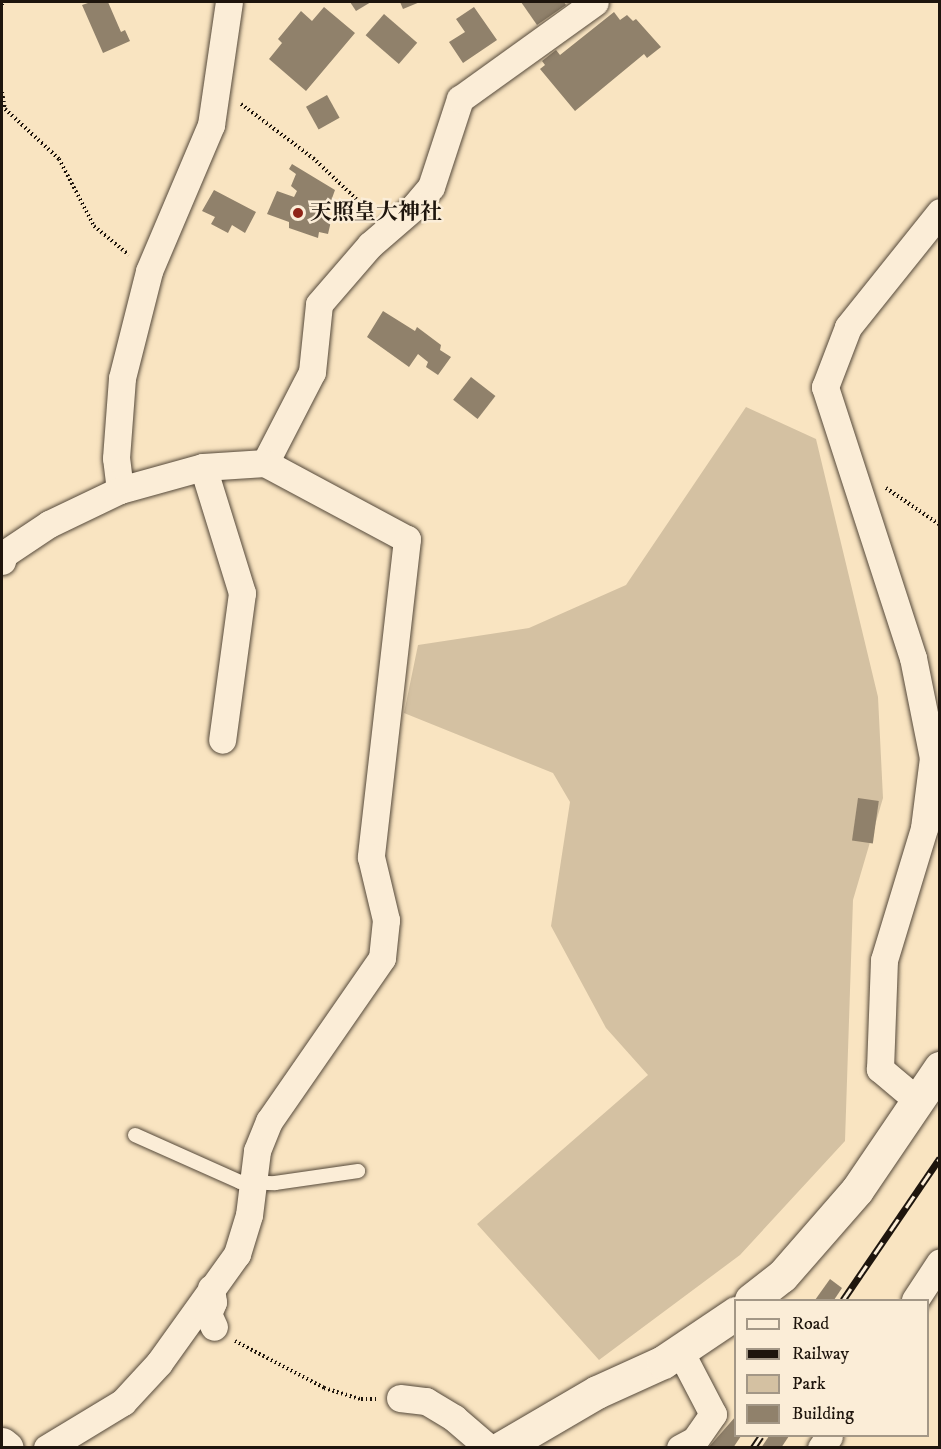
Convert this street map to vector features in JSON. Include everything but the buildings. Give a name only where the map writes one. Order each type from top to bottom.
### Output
[{"type":"street","points":[[120,490],[116,458],[122,378],[149,272],[187,189],[211,125],[218,97],[229,2]]},
{"type":"street","points":[[265,463],[312,372],[320,304],[380,235],[431,187],[460,99],[595,2]]},
{"type":"street","points":[[918,1101],[880,1069],[884,960],[924,828],[933,758],[913,658],[849,470],[825,387],[848,327],[939,212]]},
{"type":"street","points":[[2,561],[4,554],[49,524],[120,490],[203,467],[265,463],[407,539],[371,856],[386,920],[382,958],[269,1121],[257,1151],[254,1184],[237,1254],[159,1363],[123,1402],[47,1448]]},
{"type":"street","points":[[203,467],[242,593],[222,740]]},
{"type":"street","points":[[752,1299],[782,1276],[857,1190],[939,1068]]},
{"type":"street","points":[[916,1299],[939,1262]]},
{"type":"street","points":[[211,1288],[213,1302],[208,1314],[214,1328]]},
{"type":"street","points":[[400,1398],[426,1401],[454,1418],[510,1445],[680,1351],[734,1313]]},
{"type":"street","points":[[680,1351],[713,1414],[695,1440],[680,1448]]},
{"type":"street","points":[[2,1444],[7,1448]]},
{"type":"lane","points":[[135,1136],[240,1182],[254,1184],[358,1171]]},
{"type":"path","points":[[2,92],[5,109],[59,159],[94,226],[149,272]]},
{"type":"path","points":[[218,97],[238,102],[314,158],[369,209],[380,235]]},
{"type":"path","points":[[849,470],[859,470],[939,525]]},
{"type":"path","points":[[214,1328],[324,1388],[361,1399],[400,1398]]},
{"type":"green space","points":[[746,407],[816,439],[878,697],[883,798],[853,900],[845,1141],[740,1255],[599,1360],[477,1224],[648,1075],[606,1028],[551,926],[570,802],[553,773],[404,713],[418,645],[529,628],[626,585]]},
{"type":"railway","points":[[844,1299],[940,1158]]},
{"type":"railway","points":[[753,1448],[760,1437]]},
{"type":"place","name":"天照皇大神社","points":[[298,213]]}]
